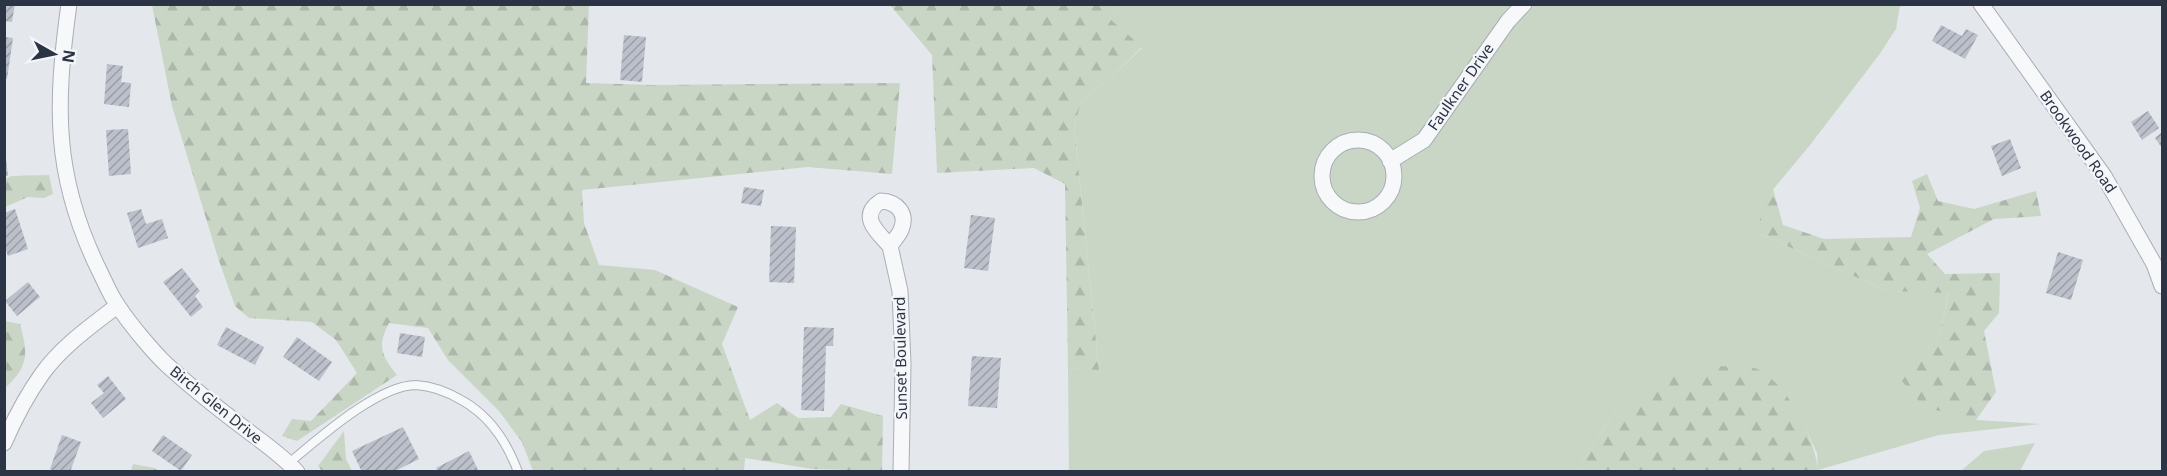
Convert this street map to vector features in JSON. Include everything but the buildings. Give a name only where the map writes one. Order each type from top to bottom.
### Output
[{"type":"street","name":"Birch Glen Drive","points":[[69,4],[61,57],[59,100],[64,169],[71,200],[87,244],[117,306],[165,363],[201,396],[293,467]]},
{"type":"street","name":"Faulkner Drive","points":[[1390,161],[1424,140],[1508,21],[1524,4]]},
{"type":"street","name":"Brookwood Road","points":[[1981,4],[2104,176],[2154,264],[2163,286]]},
{"type":"street","points":[[1360,140],[1369,142],[1385,152],[1390,161],[1393,170],[1392,188],[1382,202],[1374,208],[1366,211],[1348,210],[1340,207],[1327,194],[1322,176],[1323,166],[1333,150],[1341,144],[1360,140]]},
{"type":"street","name":"Sunset Boulevard","points":[[890,246],[900,291],[903,364],[901,471]]},
{"type":"street","points":[[4,443],[13,422],[42,373],[75,339],[117,306]]},
{"type":"lane","points":[[293,467],[326,432],[371,401],[395,389],[414,385],[437,387],[473,407],[504,440],[518,471]]},
{"type":"green space","points":[[152,5],[589,5],[586,83],[653,85],[900,83],[892,174],[808,167],[582,190],[584,223],[599,265],[655,270],[738,307],[722,344],[750,420],[777,403],[798,418],[831,417],[841,404],[883,416],[882,471],[812,469],[745,458],[744,471],[533,471],[522,442],[499,411],[448,360],[428,328],[389,323],[383,338],[382,350],[387,362],[397,375],[297,441],[282,436],[292,419],[311,421],[357,373],[336,340],[312,322],[249,318],[235,306],[172,106]]},
{"type":"green space","points":[[890,5],[1121,5],[1109,18],[1142,47],[1082,101],[1074,125],[1099,370],[1068,368],[1065,184],[1034,168],[937,173],[932,55]]},
{"type":"green space","points":[[1121,5],[1900,5],[1896,29],[1879,55],[1810,145],[1760,205],[1760,234],[1887,291],[1949,292],[1938,341],[1907,360],[1976,420],[2041,424],[1939,435],[1818,470],[1817,453],[1804,425],[1617,409],[1576,471],[1069,471],[1068,368],[1099,369],[1074,125],[1082,101],[1142,48],[1109,18]]},
{"type":"green space","points":[[1927,174],[1938,201],[1974,209],[2036,191],[2041,216],[1994,219],[1927,254],[1945,274],[2000,273],[1999,313],[1984,331],[1996,392],[1976,420],[1924,407],[1901,380],[1906,360],[1938,341],[1949,293],[1887,291],[1760,234],[1760,205],[1773,189],[1783,225],[1824,239],[1911,237],[1920,208],[1912,181]]},
{"type":"green space","points":[[49,175],[53,194],[44,198],[28,197],[5,207],[5,179],[12,176]]},
{"type":"green space","points":[[5,321],[20,324],[25,351],[19,373],[5,388]]},
{"type":"green space","points":[[1715,366],[1757,369],[1779,386],[1798,413],[1805,428],[1816,457],[1818,470],[1813,472],[1576,471],[1617,409],[1662,378]]},
{"type":"green space","points":[[344,431],[346,459],[352,471],[322,471],[318,466]]},
{"type":"green space","points":[[2035,443],[2020,471],[1961,471],[1984,451]]},
{"type":"green space","points":[[133,464],[154,468],[159,471],[131,471]]}]
